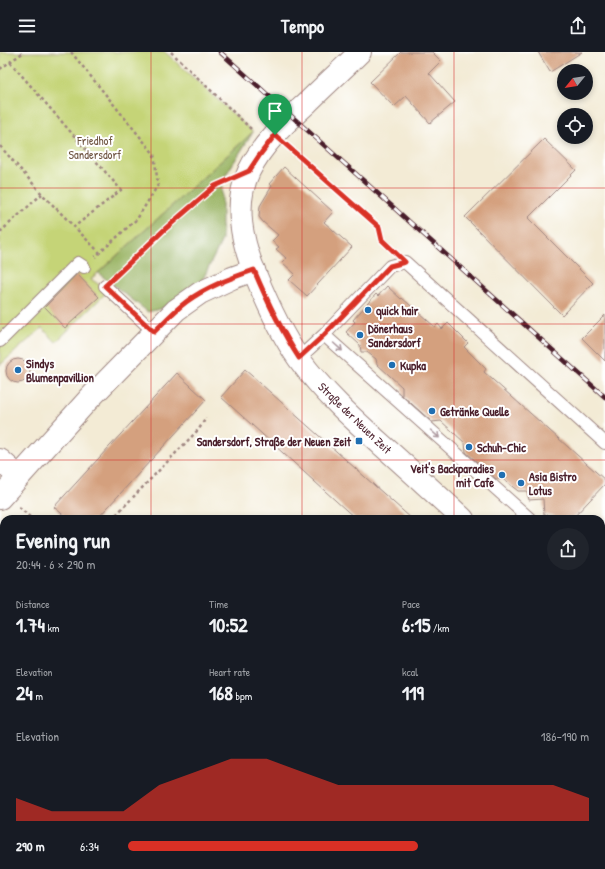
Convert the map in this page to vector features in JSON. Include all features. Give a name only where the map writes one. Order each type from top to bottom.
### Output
[{"type":"street","name":"Straße der Neuen Zeit","points":[[360,52],[292,116],[271,139],[249,171],[241,202],[240,221],[243,236],[254,270],[268,304],[299,358],[331,398],[460,515]]},
{"type":"street","points":[[0,498],[88,400],[176,310],[200,293],[232,278],[254,270]]},
{"type":"street","points":[[0,460],[19,477]]},
{"type":"lane","points":[[299,358],[324,335],[390,266],[405,262],[605,444]]},
{"type":"lane","points":[[0,341],[78,263],[84,267]]},
{"type":"lane","points":[[105,286],[154,332]]},
{"type":"lane","points":[[324,335],[526,515]]},
{"type":"path","points":[[0,69],[24,52]]},
{"type":"path","points":[[71,52],[154,154],[158,185],[137,219],[84,267]]},
{"type":"path","points":[[171,52],[271,139],[379,227],[382,240],[405,262]]},
{"type":"path","points":[[10,62],[121,190],[74,227]]},
{"type":"path","points":[[0,146],[42,194],[100,253]]},
{"type":"path","points":[[105,286],[165,229],[215,186],[249,171]]},
{"type":"path","points":[[0,232],[42,194]]},
{"type":"path","points":[[116,515],[198,429],[206,418]]},
{"type":"green space","name":"Friedhof Sandersdorf","points":[[0,52],[165,52],[253,132],[91,279],[108,291],[56,342],[42,328],[0,365]]},
{"type":"green space","points":[[253,132],[222,181],[222,240],[203,279],[167,307],[148,312],[98,273]]},
{"type":"building","points":[[401,52],[432,52],[441,61],[429,73],[455,102],[430,123],[406,96],[394,107],[370,82]]},
{"type":"building","points":[[538,52],[582,52],[563,64],[557,64],[557,68],[550,72]]},
{"type":"building","points":[[544,139],[576,170],[528,218],[593,283],[562,315],[465,217]]},
{"type":"building","points":[[284,167],[333,212],[324,222],[352,247],[307,296],[289,280],[295,274],[282,262],[286,258],[276,249],[279,247],[272,241],[278,235],[259,217],[260,206],[272,186],[269,184]]},
{"type":"building","points":[[77,274],[99,297],[65,328],[45,307]]},
{"type":"building","points":[[387,286],[435,327],[438,324],[442,329],[448,323],[468,343],[464,347],[486,369],[484,372],[605,480],[605,484],[576,515],[544,515],[543,499],[529,500],[527,491],[518,491],[503,479],[496,479],[466,452],[465,443],[441,421],[432,422],[402,395],[402,387],[377,364],[376,359],[367,352],[361,352],[360,345],[346,332],[355,322],[353,320],[376,294],[378,296]]},
{"type":"building","points":[[605,315],[605,361],[582,338]]},
{"type":"building","name":"Sindys Blumenpavillion","points":[[18,359],[27,362],[30,371],[27,380],[18,383],[9,380],[6,371],[9,362]]},
{"type":"building","points":[[245,370],[408,515],[352,515],[221,397]]},
{"type":"building","points":[[177,373],[206,400],[101,515],[63,515],[54,507]]},
{"type":"railway","points":[[220,52],[605,397]]},
{"type":"place","name":"quick hair","points":[[368,310]]},
{"type":"place","name":"Dönerhaus Sandersdorf","points":[[360,335]]},
{"type":"place","name":"Kupka","points":[[392,365]]},
{"type":"place","name":"Sindys Blumenpavillion","points":[[18,370]]},
{"type":"place","name":"Getränke Quelle","points":[[432,411]]},
{"type":"place","name":"Sandersdorf, Straße der Neuen Zeit","points":[[359,441]]},
{"type":"place","name":"Schuh-Chic","points":[[469,447]]},
{"type":"place","name":"Veit's Backparadies mit Cafe","points":[[502,475]]},
{"type":"place","name":"Asia Bistro Lotus","points":[[521,483]]},
{"type":"route","points":[[275,135],[379,227],[382,240],[405,262],[390,266],[324,335],[299,358],[268,304],[254,270],[232,278],[200,293],[176,310],[154,332],[105,286],[165,229],[215,186],[249,171],[267,144],[275,135]]}]
